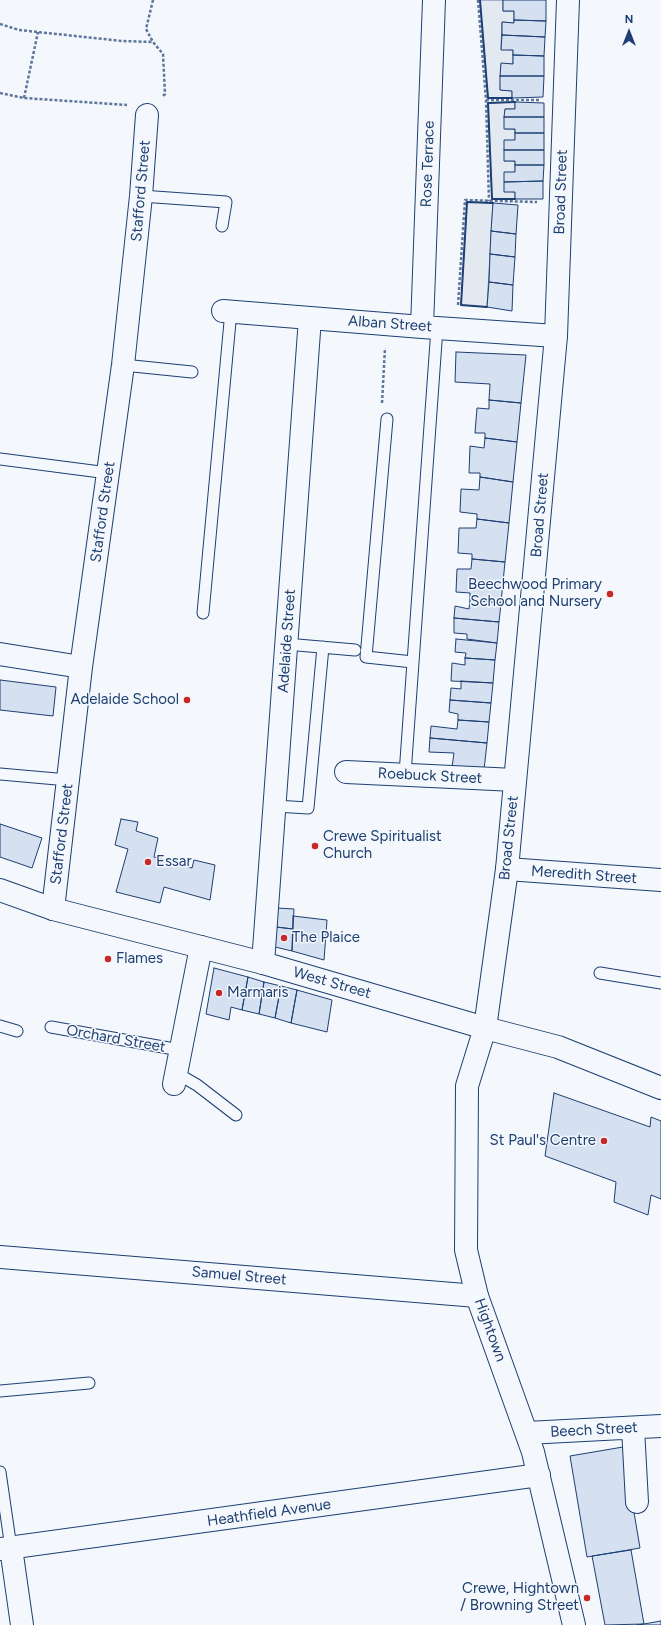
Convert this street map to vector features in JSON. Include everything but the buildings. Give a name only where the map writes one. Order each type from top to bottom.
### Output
[{"type":"street","name":"Rose Terrace","points":[[434,0],[439,328]]},
{"type":"street","name":"Broad Street","points":[[485,1028],[507,869],[556,336],[568,0]]},
{"type":"street","name":"Stafford Street","points":[[53,909],[81,667],[122,365],[150,111]]},
{"type":"street","name":"Alban Street","points":[[227,311],[556,336]]},
{"type":"street","name":"Adelaide Street","points":[[263,963],[310,318]]},
{"type":"street","points":[[0,654],[81,667]]},
{"type":"street","name":"Roebuck Street","points":[[346,772],[515,780]]},
{"type":"street","name":"Meredith Street","points":[[507,869],[661,880]]},
{"type":"street","name":"West Street","points":[[0,890],[53,909],[263,963],[485,1028],[558,1047],[661,1088]]},
{"type":"street","name":"Orchard Street","points":[[175,1079],[201,947]]},
{"type":"street","name":"Hightown","points":[[485,1028],[467,1086],[466,1250],[477,1296],[527,1433],[539,1475],[574,1625]]},
{"type":"street","name":"Samuel Street","points":[[0,1257],[477,1296]]},
{"type":"street","name":"Beech Street","points":[[527,1433],[661,1426]]},
{"type":"street","points":[[633,1428],[637,1502]]},
{"type":"street","name":"Heathfield Avenue","points":[[5,1549],[539,1475]]},
{"type":"street","points":[[5,1549],[22,1625]]},
{"type":"lane","points":[[141,196],[226,202],[222,226]]},
{"type":"lane","points":[[203,613],[227,311]]},
{"type":"lane","points":[[405,774],[439,328]]},
{"type":"lane","points":[[122,365],[192,372]]},
{"type":"lane","points":[[387,419],[366,657],[413,662]]},
{"type":"lane","points":[[0,459],[108,473]]},
{"type":"lane","points":[[286,644],[355,650]]},
{"type":"lane","points":[[275,806],[308,808],[323,647]]},
{"type":"lane","points":[[0,774],[68,780]]},
{"type":"lane","points":[[600,973],[661,984]]},
{"type":"lane","points":[[0,1026],[17,1031]]},
{"type":"lane","name":"Orchard Street","points":[[51,1027],[180,1050]]},
{"type":"lane","points":[[175,1079],[196,1085],[236,1115]]},
{"type":"lane","points":[[0,1392],[89,1383]]},
{"type":"lane","points":[[0,1472],[5,1549]]},
{"type":"path","points":[[0,93],[24,98],[150,111],[165,94],[164,54],[153,42],[146,29],[153,0]]},
{"type":"path","points":[[478,0],[486,100],[489,201]]},
{"type":"path","points":[[0,24],[19,30],[122,41],[153,42]]},
{"type":"path","points":[[24,98],[38,32]]},
{"type":"path","points":[[486,100],[564,99]]},
{"type":"path","points":[[439,328],[465,200],[561,202]]},
{"type":"path","points":[[387,324],[381,410],[387,419]]},
{"type":"shaded area","points":[[480,0],[503,0],[503,11],[514,11],[514,23],[502,22],[501,49],[513,50],[513,64],[501,64],[500,90],[512,91],[512,98],[488,98]]},
{"type":"shaded area","points":[[515,102],[515,109],[505,109],[505,129],[515,129],[515,140],[504,161],[515,161],[515,172],[504,191],[515,192],[515,199],[492,199],[488,103]]},
{"type":"shaded area","points":[[467,202],[493,203],[487,307],[461,305]]},
{"type":"wall","points":[[480,0],[488,98],[512,98]]},
{"type":"wall","points":[[515,102],[488,103],[492,199],[515,199]]},
{"type":"wall","points":[[487,307],[461,305],[467,202],[493,203]]},
{"type":"place","name":"Beechwood Primary School and Nursery","points":[[610,594]]},
{"type":"place","name":"Adelaide School","points":[[187,700]]},
{"type":"place","name":"Crewe Spiritualist Church","points":[[315,846]]},
{"type":"place","name":"Essar","points":[[148,862]]},
{"type":"place","name":"The Plaice","points":[[284,938]]},
{"type":"place","name":"Flames","points":[[108,959]]},
{"type":"place","name":"Marmaris","points":[[219,993]]},
{"type":"place","name":"St Paul's Centre","points":[[604,1141]]},
{"type":"place","name":"Crewe, Hightown / Browning Street","points":[[587,1598]]}]
